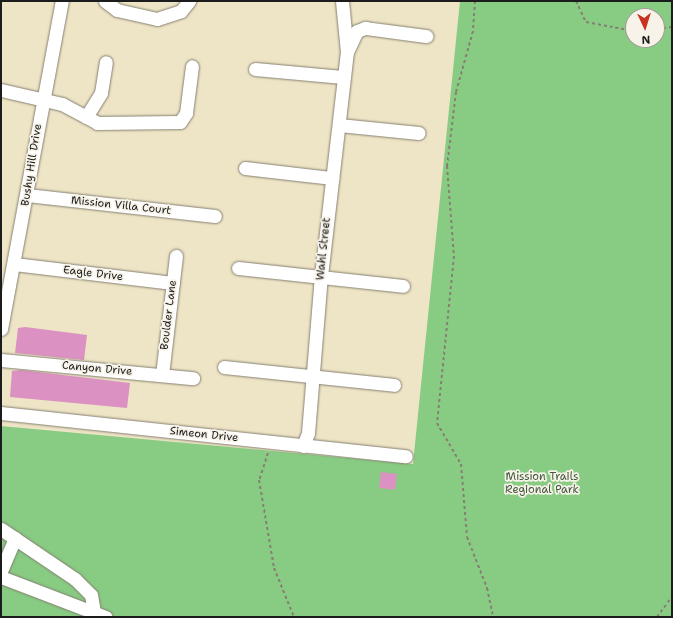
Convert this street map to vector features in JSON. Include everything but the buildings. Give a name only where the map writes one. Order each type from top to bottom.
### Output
[{"type":"street","name":"Bushy Hill Drive","points":[[1,329],[28,196],[42,101],[62,1]]},
{"type":"street","points":[[105,1],[117,10],[157,19],[181,11],[189,1]]},
{"type":"street","points":[[342,1],[347,52]]},
{"type":"street","points":[[347,52],[357,31],[365,28],[426,36]]},
{"type":"street","name":"Wahl Street","points":[[302,446],[308,433],[314,377],[321,276],[347,52]]},
{"type":"street","points":[[86,116],[101,93],[106,62]]},
{"type":"street","points":[[1,90],[42,101],[62,104],[97,123],[180,122],[186,113],[192,66]]},
{"type":"street","points":[[255,69],[343,77]]},
{"type":"street","points":[[339,125],[419,133]]},
{"type":"street","points":[[244,168],[332,178]]},
{"type":"street","name":"Mission Villa Court","points":[[28,196],[215,216]]},
{"type":"street","name":"Boulder Lane","points":[[162,375],[176,256]]},
{"type":"street","name":"Eagle Drive","points":[[14,264],[173,284]]},
{"type":"street","points":[[238,268],[403,286]]},
{"type":"street","name":"Canyon Drive","points":[[1,360],[193,378]]},
{"type":"street","points":[[224,368],[394,385]]},
{"type":"street","name":"Simeon Drive","points":[[1,412],[271,443],[406,456]]},
{"type":"street","points":[[1,529],[75,579],[91,595],[94,612]]},
{"type":"street","points":[[1,571],[15,538]]},
{"type":"street","points":[[1,577],[106,617]]},
{"type":"path","points":[[474,1],[473,31],[456,92],[447,166],[454,256],[437,423],[461,464],[467,537],[487,588],[493,617]]},
{"type":"path","points":[[576,1],[586,22],[625,29]]},
{"type":"path","points":[[271,443],[259,480],[274,568],[294,617]]},
{"type":"path","points":[[657,617],[672,596]]},
{"type":"green space","name":"Mission Trails Regional Park","points":[[460,1],[672,1],[672,617],[1,617],[1,426],[413,464]]}]
